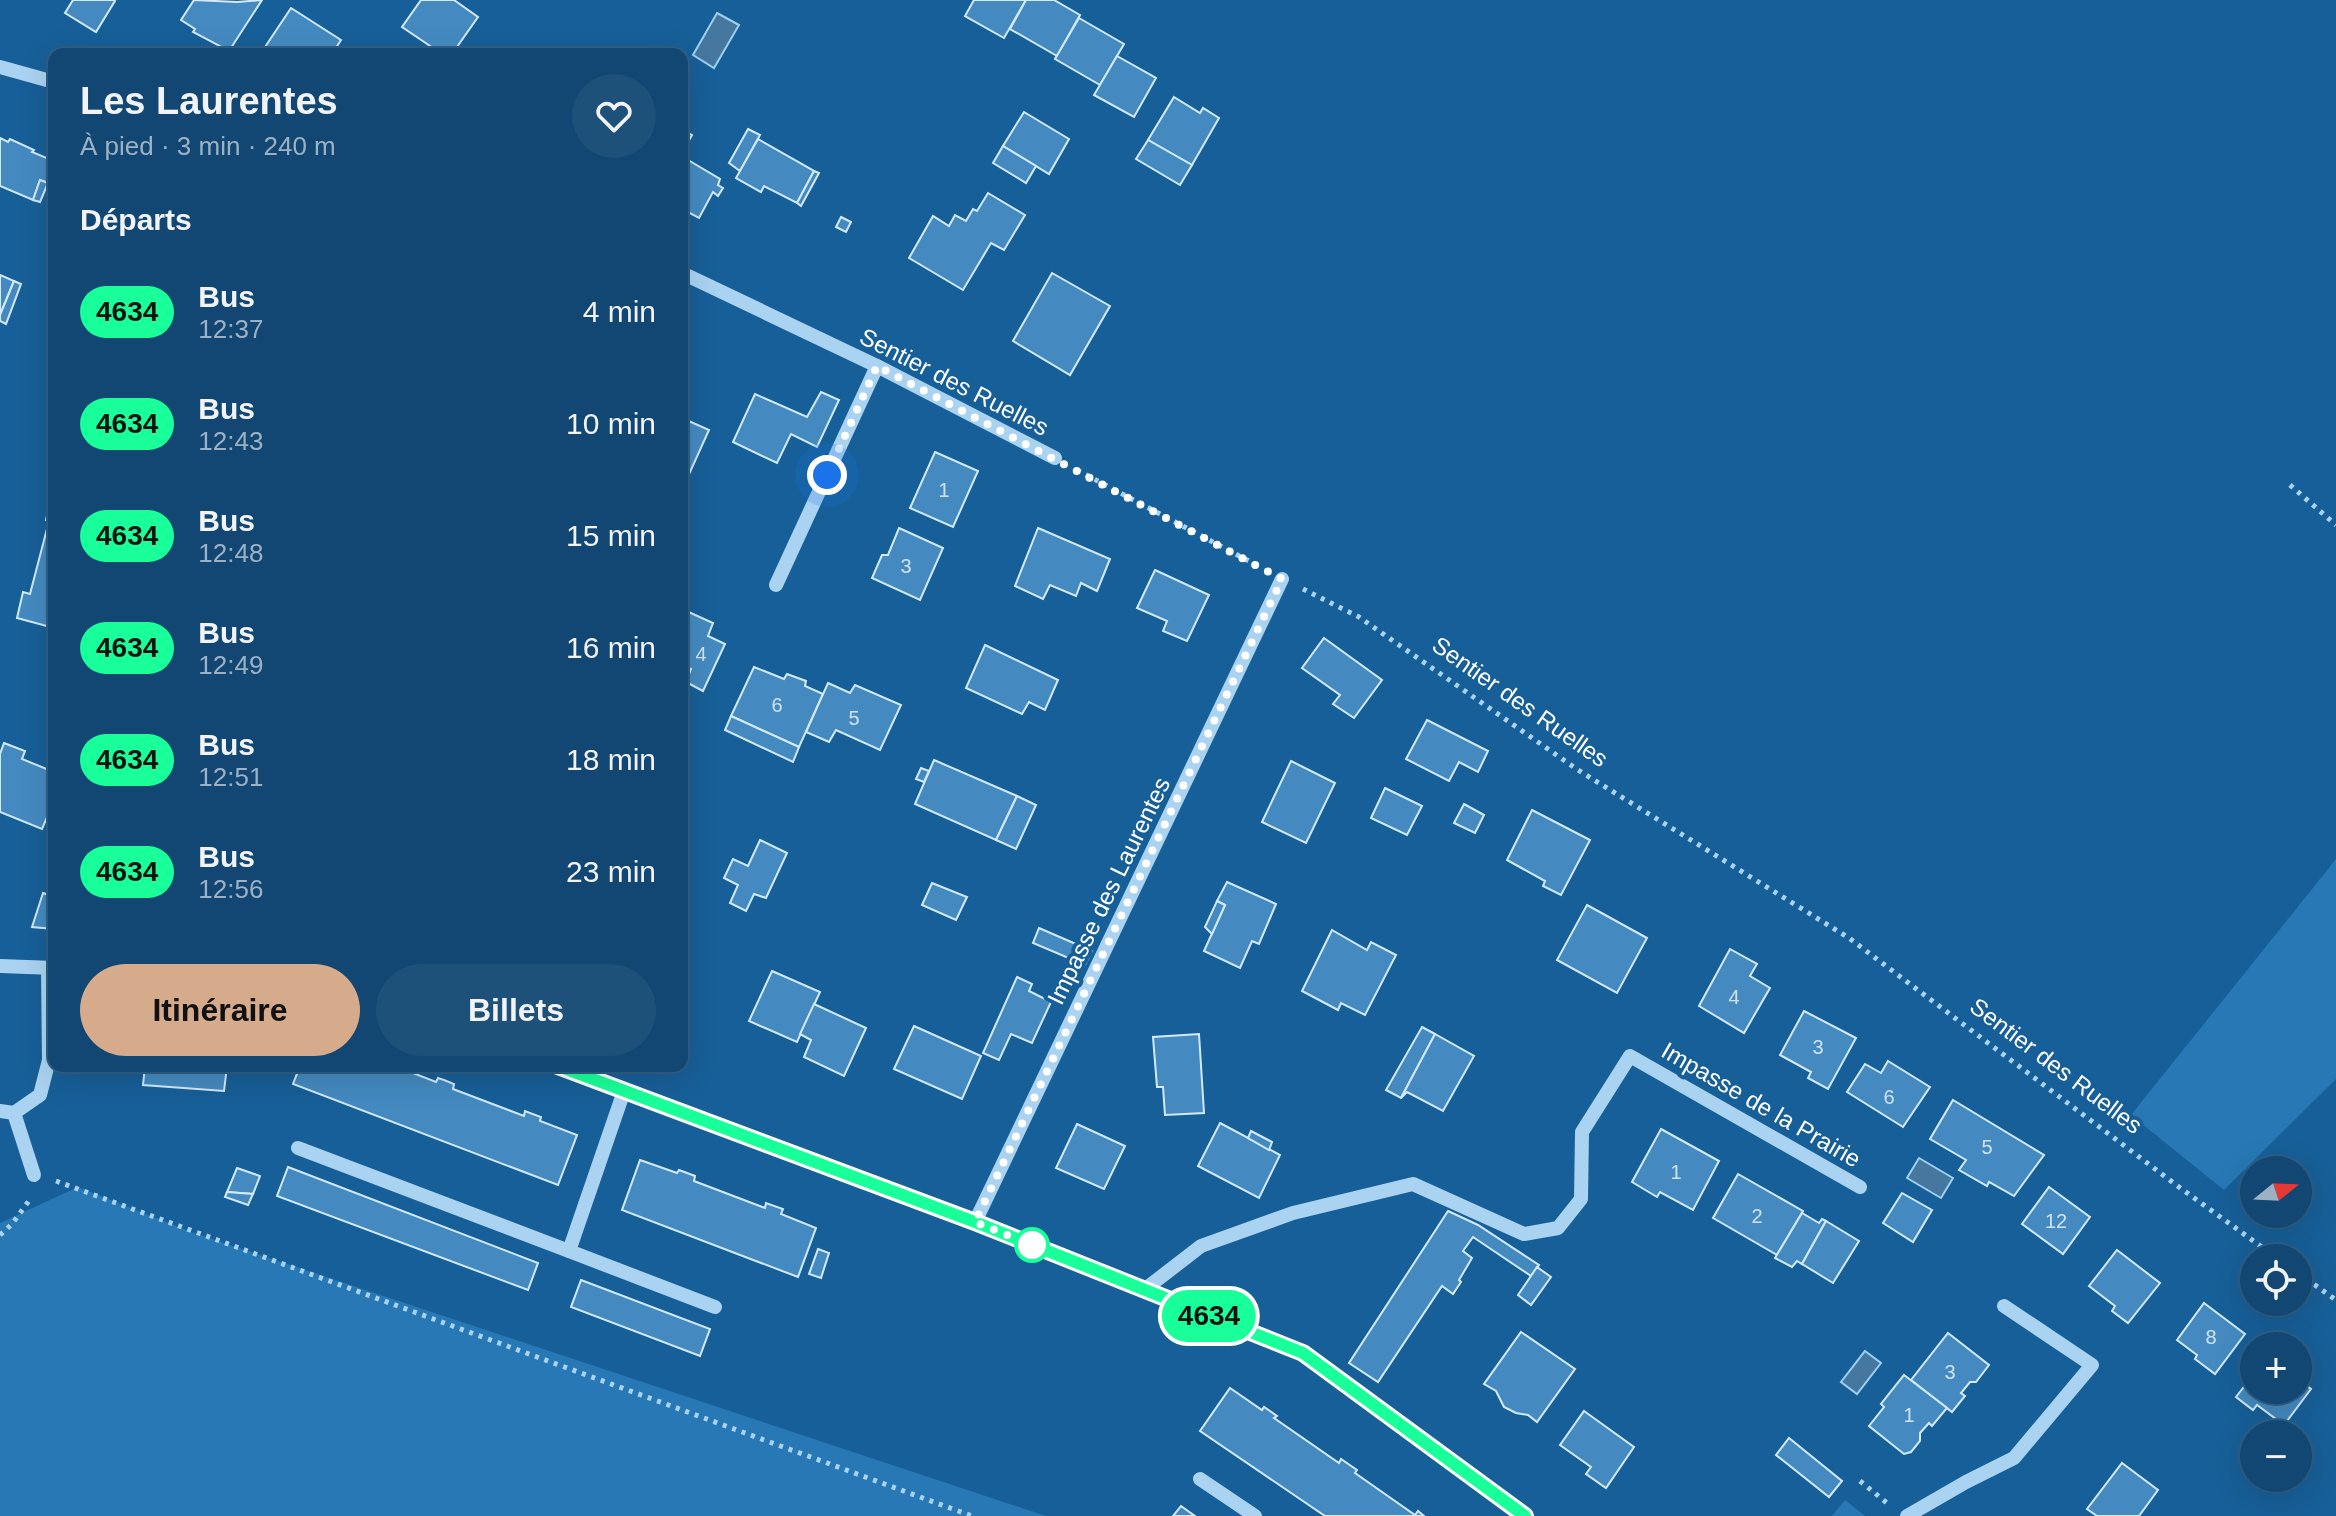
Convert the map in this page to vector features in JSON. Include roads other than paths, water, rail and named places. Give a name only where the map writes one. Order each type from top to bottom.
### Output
[{"type":"street","points":[[0,67],[48,80]]},
{"type":"street","name":"Sentier des Ruelles","points":[[688,276],[877,366],[1055,458]]},
{"type":"street","points":[[776,585],[877,366]]},
{"type":"street","name":"Impasse des Laurentes","points":[[975,1222],[1282,579]]},
{"type":"street","points":[[0,966],[48,968]]},
{"type":"street","name":"Impasse de la Prairie","points":[[1144,1290],[1201,1246],[1293,1213],[1413,1184],[1524,1234],[1558,1228],[1581,1199],[1582,1132],[1630,1056],[1860,1187]]},
{"type":"street","points":[[34,1175],[7,1112],[40,1095],[48,1064]]},
{"type":"street","points":[[574,1072],[975,1222],[1303,1353],[1525,1516]]},
{"type":"street","points":[[569,1251],[624,1091]]},
{"type":"street","points":[[298,1148],[715,1307]]},
{"type":"street","points":[[1907,1516],[2014,1458],[2092,1365],[2004,1306]]},
{"type":"street","points":[[1200,1479],[1255,1516]]}]
